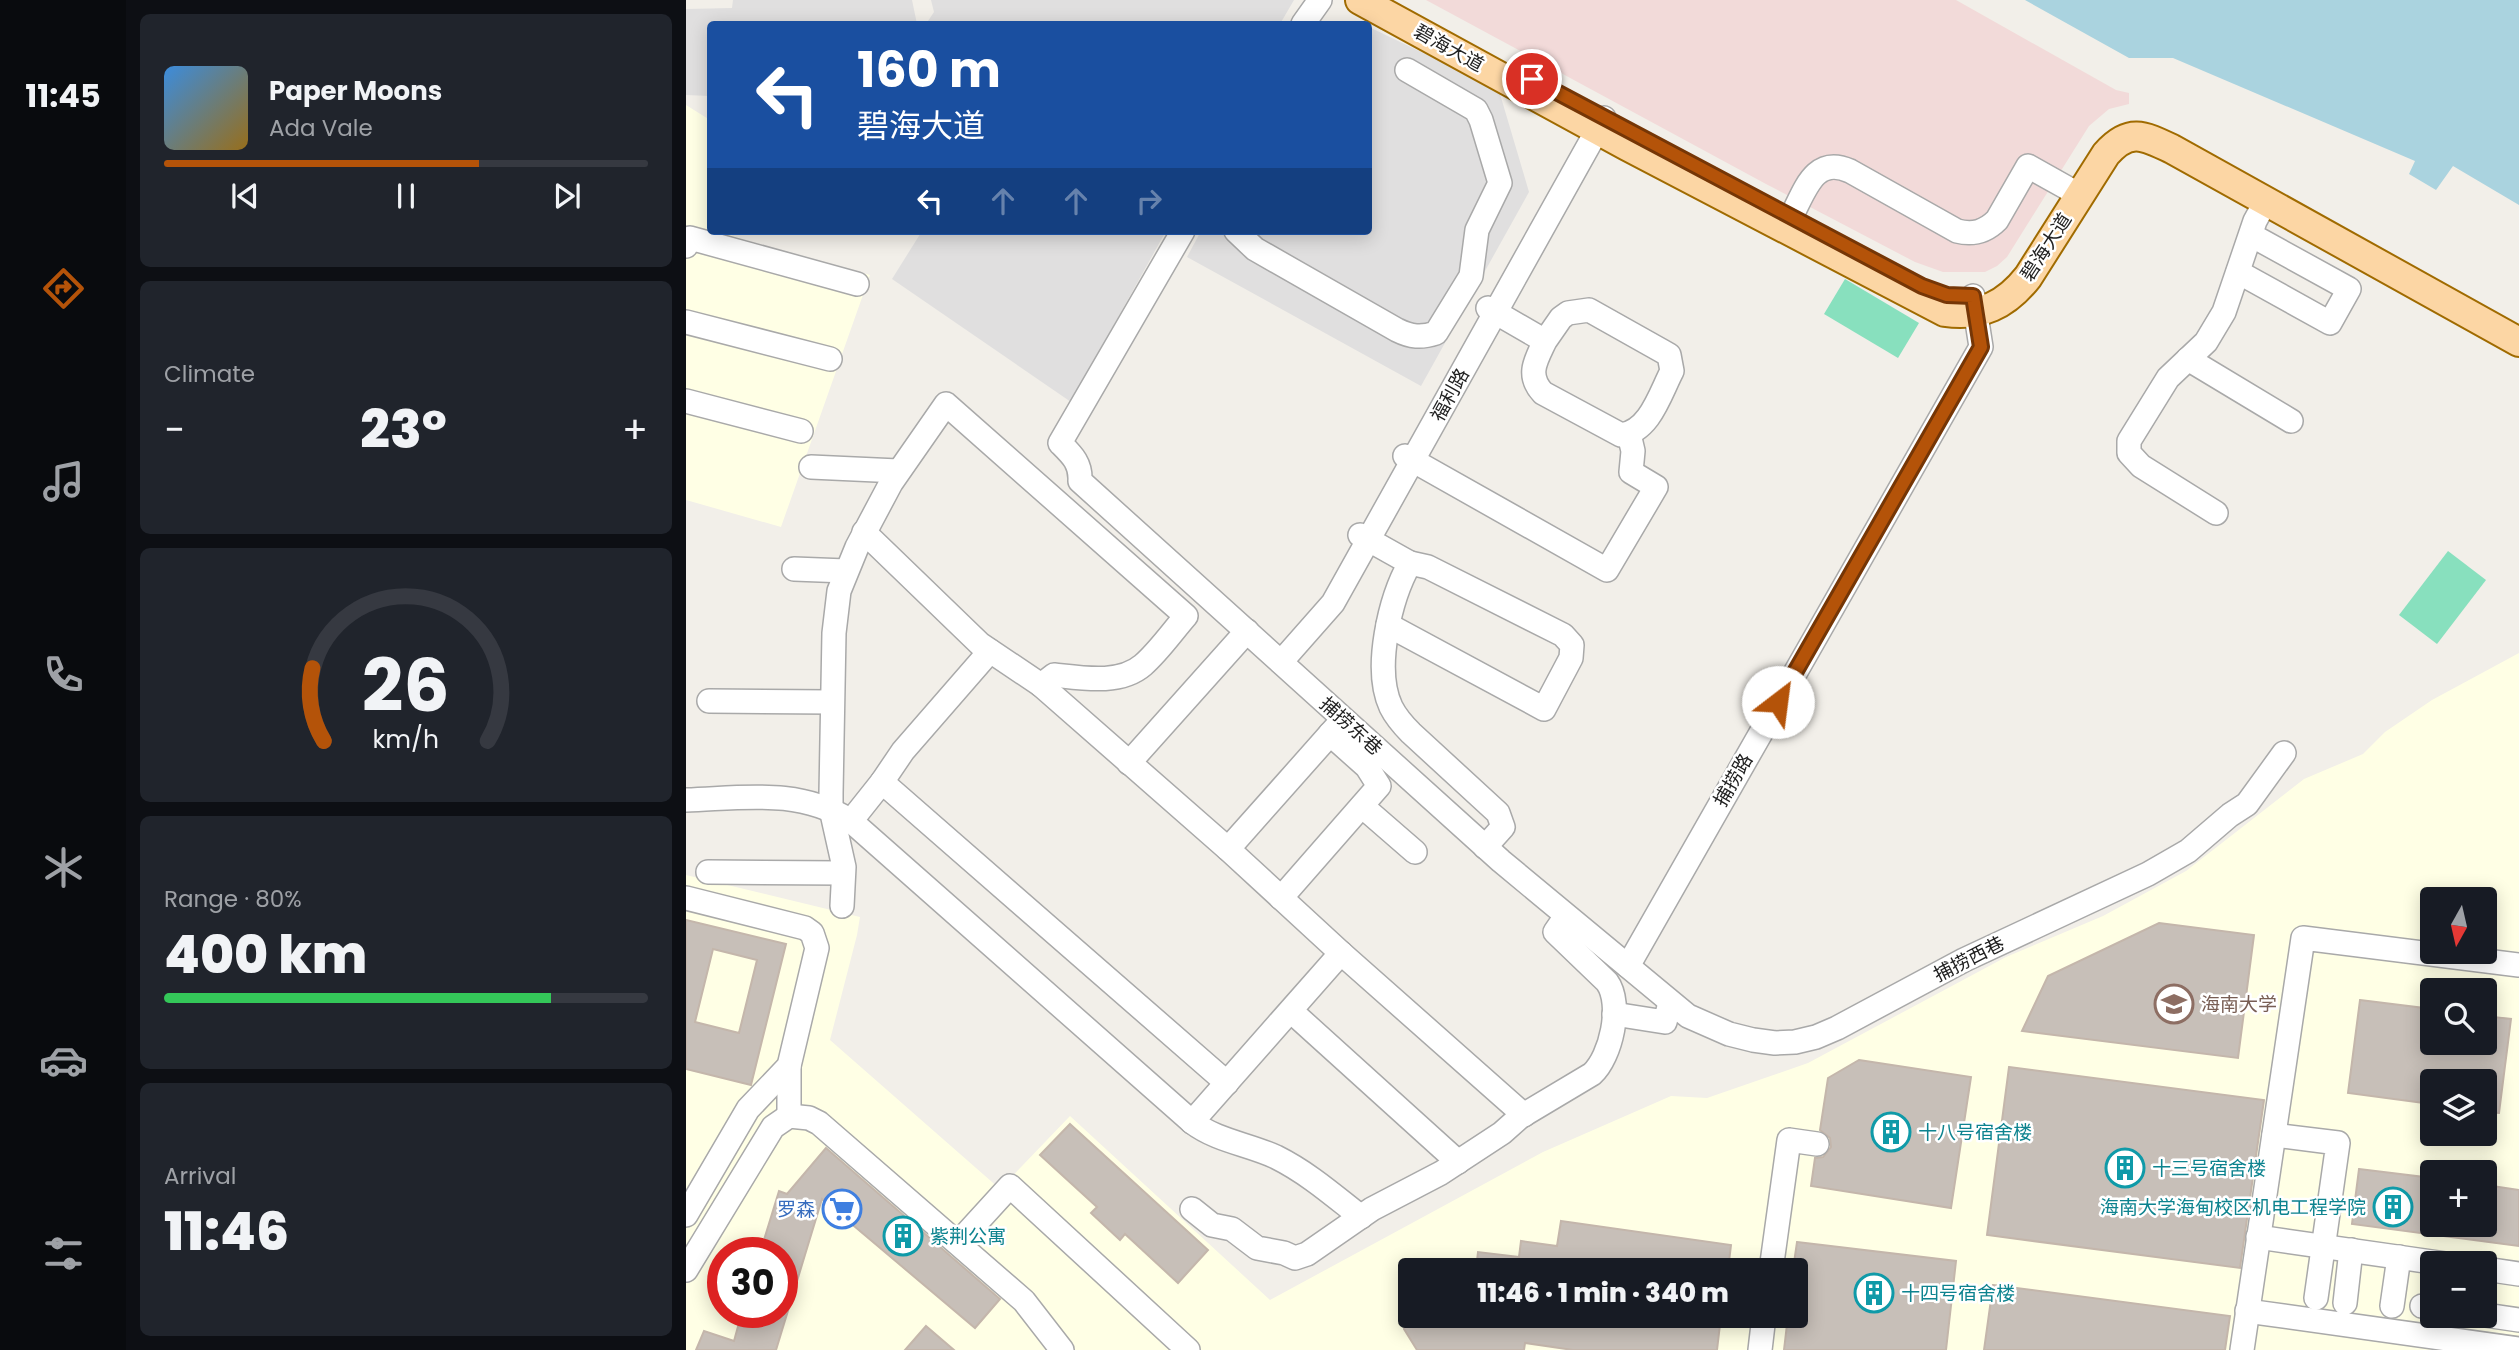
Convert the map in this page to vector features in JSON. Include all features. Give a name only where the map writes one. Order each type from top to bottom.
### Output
[{"type":"main road","name":"碧海大道","points":[[1360,0],[1597,122],[1791,216],[1922,286],[1975,304],[2016,275],[2096,147],[2114,128],[2129,121],[2148,123],[2519,329]]},
{"type":"main road","name":"碧海大道","points":[[1387,0],[1597,122],[1945,312],[1975,304],[2004,302],[2020,287],[2106,154],[2122,139],[2131,136],[2151,139],[2519,342]]},
{"type":"street","points":[[1305,21],[1320,0]]},
{"type":"street","points":[[1240,235],[1255,249],[1405,334],[1426,337],[1436,333],[1471,276],[1477,230],[1500,183],[1479,114],[1462,100],[1406,70]]},
{"type":"street","name":"福利路","points":[[1277,659],[1334,603],[1365,537],[1597,122]]},
{"type":"street","points":[[1791,216],[1811,179],[1818,171],[1829,167],[1840,167],[1957,231],[1968,233],[1978,232],[1997,220],[2021,161],[2069,189]]},
{"type":"street","points":[[2216,513],[2144,468],[2131,457],[2129,441],[2168,377],[2206,342],[2224,312],[2250,235],[2266,201]]},
{"type":"street","name":"捕捞东巷","points":[[1181,235],[1060,443],[1075,458],[1081,469],[1080,481],[1277,659],[1337,727],[1628,966]]},
{"type":"street","points":[[2238,272],[2330,323],[2349,289],[2250,235]]},
{"type":"street","points":[[686,246],[690,238],[857,284]]},
{"type":"street","name":"捕捞路","points":[[1628,966],[1981,347],[1975,304]]},
{"type":"street","points":[[1492,310],[1545,341]]},
{"type":"street","points":[[1589,310],[1669,355],[1672,371],[1647,418],[1637,430],[1621,435],[1543,393],[1536,385],[1533,369],[1545,341],[1561,318],[1568,313],[1589,310]]},
{"type":"street","points":[[686,322],[830,359]]},
{"type":"street","points":[[2188,359],[2291,421]]},
{"type":"street","points":[[686,401],[801,431]]},
{"type":"street","points":[[842,906],[841,847],[831,809],[832,702],[837,604],[846,571],[864,532],[898,471],[946,404],[1186,616],[1143,665],[1128,674],[1095,678],[1054,675],[1041,685]]},
{"type":"street","points":[[1409,458],[1607,570],[1656,487],[1631,472],[1633,451],[1629,434]]},
{"type":"street","points":[[811,467],[898,471]]},
{"type":"street","points":[[864,532],[990,651],[1041,685],[1524,1115]]},
{"type":"street","points":[[1365,537],[1410,563],[1428,567],[1563,635],[1572,645],[1571,658],[1544,709],[1388,625]]},
{"type":"street","points":[[1410,563],[1396,591],[1388,625],[1384,663],[1389,704],[1398,720],[1411,733],[1499,813],[1503,827],[1485,846]]},
{"type":"street","points":[[794,569],[846,571]]},
{"type":"street","points":[[1182,612],[1202,590]]},
{"type":"street","points":[[1129,763],[1247,631]]},
{"type":"street","points":[[851,821],[904,751],[990,651]]},
{"type":"street","points":[[709,701],[832,702]]},
{"type":"street","points":[[1228,849],[1337,727],[1379,786],[1281,898]]},
{"type":"street","name":"捕捞西巷","points":[[1628,966],[1670,1003],[1706,1026],[1753,1041],[1795,1042],[1816,1037],[2013,936],[2148,874],[2188,851],[2247,804],[2284,753]]},
{"type":"street","points":[[882,782],[1227,1083]]},
{"type":"street","points":[[686,800],[785,797],[810,801],[851,821],[1206,1133],[1257,1149],[1297,1169],[1361,1217]]},
{"type":"street","points":[[1362,806],[1415,852]]},
{"type":"street","points":[[708,872],[843,873]]},
{"type":"street","points":[[686,898],[806,928],[813,933],[817,948],[789,1066],[789,1116]]},
{"type":"street","points":[[1192,1209],[1212,1226],[1232,1229],[1256,1248],[1284,1253],[1295,1258],[1307,1254],[1361,1217],[1458,1162],[1524,1115],[1592,1074],[1601,1066],[1607,1054],[1614,1014],[1613,990],[1555,932],[1566,916]]},
{"type":"street","points":[[2309,944],[2519,965]]},
{"type":"street","points":[[2309,944],[2519,973]]},
{"type":"street","points":[[2242,1350],[2254,1308],[2309,944]]},
{"type":"street","points":[[1192,1122],[1341,953]]},
{"type":"street","points":[[1614,1014],[1665,1022],[1670,1003]]},
{"type":"street","points":[[1291,1011],[1458,1162]]},
{"type":"street","points":[[686,1215],[748,1109],[789,1066]]},
{"type":"street","points":[[686,1270],[768,1133],[789,1116],[810,1118],[1024,1301],[1062,1350]]},
{"type":"street","points":[[2279,1136],[2338,1143],[2316,1298]]},
{"type":"street","points":[[1774,1258],[1801,1142],[1779,1258]]},
{"type":"street","points":[[958,1243],[1010,1186],[1188,1350]]},
{"type":"street","points":[[2264,1238],[2420,1260]]},
{"type":"street","points":[[2344,1303],[2351,1250]]},
{"type":"street","points":[[2392,1306],[2399,1257]]},
{"type":"street","points":[[2497,1271],[2519,1274]]},
{"type":"street","points":[[2254,1308],[2519,1340]]},
{"type":"street","points":[[2254,1308],[2519,1349]]},
{"type":"street","points":[[2254,1308],[2255,1350]]},
{"type":"street","points":[[2497,1317],[2519,1320]]},
{"type":"street","points":[[1760,1350],[1763,1328]]},
{"type":"street","points":[[1766,1350],[1769,1328]]},
{"type":"shaded area","points":[[733,0],[912,0],[916,21],[707,21],[707,96],[686,95],[686,9],[732,8]]},
{"type":"shaded area","points":[[931,0],[1294,0],[1282,21],[928,21],[934,12]]},
{"type":"shaded area","points":[[1426,0],[1956,0],[2116,90],[2129,93],[2129,104],[2109,109],[2089,126],[2007,257],[1985,272],[1943,272],[1915,262],[1766,184]]},
{"type":"shaded area","points":[[1372,28],[1500,94],[1529,192],[1421,386],[1187,257],[1199,235],[1372,235]]},
{"type":"shaded area","points":[[686,105],[707,118],[707,235],[731,235],[777,251],[870,275],[781,527],[686,500]]},
{"type":"shaded area","points":[[920,235],[1164,235],[1071,402],[892,279]]},
{"type":"shaded area","name":"海南大学","points":[[2519,653],[2519,1350],[686,1350],[686,875],[860,917],[830,1040],[1000,1189],[1070,1116],[1270,1300],[1543,1152],[1671,1096],[1707,1098],[1808,1063],[2006,957],[2103,916],[2186,871],[2304,779],[2363,754],[2385,732],[2432,700]]},
{"type":"green space","points":[[1845,279],[1919,323],[1898,358],[1824,314]]},
{"type":"green space","points":[[2448,551],[2486,580],[2437,644],[2399,615]]},
{"type":"water","points":[[2025,0],[2519,0],[2519,205],[2453,166],[2436,190],[2409,174],[2415,161],[2173,58],[2129,58]]},
{"type":"building","points":[[686,920],[786,944],[751,1085],[686,1069]],"holes":[[[713,949],[757,960],[739,1033],[695,1022]]]},
{"type":"building","points":[[2159,923],[2254,935],[2238,1058],[2022,1031],[2048,976]]},
{"type":"building","points":[[2360,1000],[2420,1008],[2420,1055],[2497,1055],[2497,1017],[2511,1019],[2499,1113],[2497,1069],[2420,1069],[2420,1102],[2348,1093]]},
{"type":"building","name":"十八号宿舍楼","points":[[1859,1060],[1971,1077],[1951,1208],[1811,1186],[1815,1158],[1823,1157],[1831,1147],[1830,1138],[1820,1130],[1828,1078]]},
{"type":"building","name":"十三号宿舍楼","points":[[2009,1067],[2264,1100],[2240,1268],[1987,1235]]},
{"type":"building","points":[[1070,1124],[1208,1250],[1178,1283],[1125,1234],[1120,1240],[1091,1213],[1097,1207],[1040,1155]]},
{"type":"building","name":"紫荆公寓","points":[[826,1148],[1000,1299],[975,1328],[822,1199],[798,1278],[798,1237],[765,1237],[779,1191],[787,1194]]},
{"type":"building","name":"海南大学海甸校区机电工程学院","points":[[2359,1169],[2420,1177],[2420,1233],[2352,1224]]},
{"type":"building","name":"海南大学海甸校区机电工程学院","points":[[2497,1187],[2519,1190],[2519,1246],[2451,1237],[2497,1237]]},
{"type":"building","points":[[1561,1221],[1731,1245],[1729,1258],[1477,1258],[1478,1252],[1519,1257],[1521,1241],[1557,1246]]},
{"type":"building","name":"十四号宿舍楼","points":[[1797,1242],[1956,1261],[1946,1350],[1784,1350],[1787,1328],[1808,1328],[1808,1258],[1795,1258]]},
{"type":"building","points":[[1993,1285],[2230,1316],[2225,1350],[1984,1350]]},
{"type":"building","points":[[926,1326],[954,1350],[905,1350]]},
{"type":"building","name":"紫荆公寓","points":[[738,1328],[783,1328],[776,1350],[696,1350],[704,1331],[734,1341]]},
{"type":"building","points":[[1720,1328],[1717,1350],[1573,1350],[1525,1343],[1524,1350],[1417,1350],[1404,1329]]},
{"type":"place","name":"海南大学","points":[[2174,1004]]},
{"type":"place","name":"十八号宿舍楼","points":[[1891,1132]]},
{"type":"place","name":"十三号宿舍楼","points":[[2125,1168]]},
{"type":"place","name":"海南大学海甸校区机电工程学院","points":[[2393,1207]]},
{"type":"place","name":"罗森","points":[[842,1209]]},
{"type":"place","name":"紫荆公寓","points":[[903,1236]]},
{"type":"place","name":"十四号宿舍楼","points":[[1874,1293]]},
{"type":"route","points":[[1532,79],[1922,286],[1947,295],[1973,296],[1981,347],[1778,702]]}]
